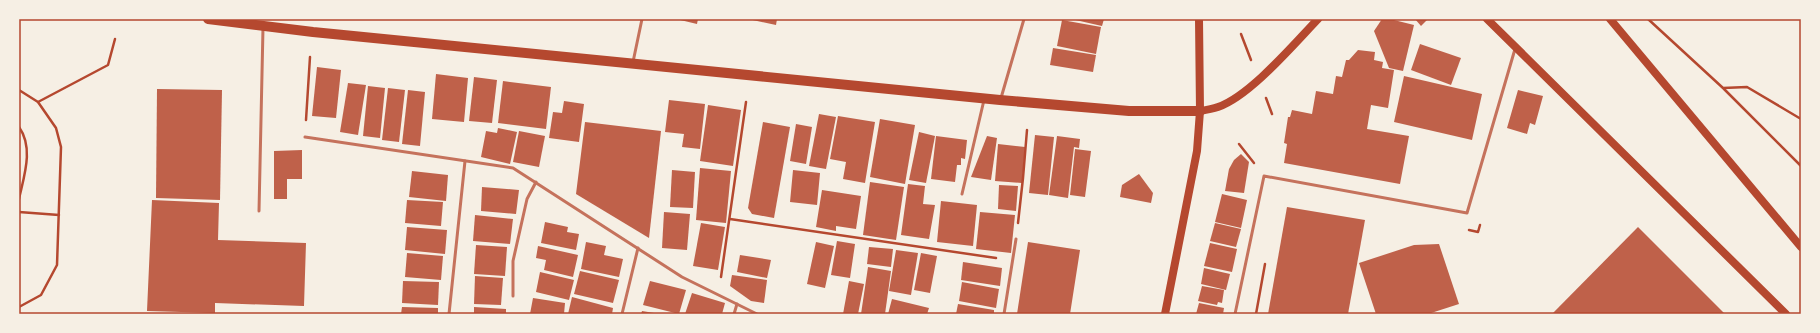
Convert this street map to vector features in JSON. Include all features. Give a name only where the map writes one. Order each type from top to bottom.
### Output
[{"type":"main road","points":[[208,19],[632,64],[1129,111],[1200,111],[1219,107],[1236,98],[1248,88],[1318,19]]},
{"type":"main road","points":[[1165,314],[1197,151],[1200,111],[1200,19]]},
{"type":"main road","points":[[1486,19],[1786,314]]},
{"type":"main road","points":[[1610,19],[1801,247]]},
{"type":"lane","points":[[632,64],[642,19]]},
{"type":"lane","points":[[1000,100],[1024,19]]},
{"type":"lane","points":[[259,211],[264,26]]},
{"type":"lane","points":[[1235,314],[1264,176],[1468,213],[1515,49]]},
{"type":"lane","points":[[962,194],[984,98]]},
{"type":"lane","points":[[305,137],[513,168],[682,277],[757,314]]},
{"type":"lane","points":[[449,314],[464,161]]},
{"type":"lane","points":[[513,296],[512,261],[527,200],[536,182]]},
{"type":"lane","points":[[1004,314],[1016,239]]},
{"type":"lane","points":[[622,314],[638,248]]},
{"type":"lane","points":[[734,314],[737,304]]},
{"type":"path","points":[[1648,19],[1723,88],[1801,166]]},
{"type":"path","points":[[38,102],[108,65],[115,39]]},
{"type":"path","points":[[305,137],[310,57]]},
{"type":"path","points":[[1723,88],[1747,87],[1801,119]]},
{"type":"path","points":[[19,90],[38,102],[56,128],[61,147],[57,265],[40,295],[19,307]]},
{"type":"path","points":[[718,295],[746,102]]},
{"type":"path","points":[[19,127],[26,143],[27,156],[19,200]]},
{"type":"path","points":[[1016,239],[1027,130]]},
{"type":"path","points":[[1239,144],[1255,164]]},
{"type":"path","points":[[19,212],[59,215]]},
{"type":"path","points":[[730,218],[1013,260]]},
{"type":"path","points":[[1463,229],[1478,232],[1482,218]]},
{"type":"path","points":[[1256,314],[1265,262]]},
{"type":"building","points":[[676,19],[698,19],[697,24]]},
{"type":"building","points":[[748,19],[777,19],[776,25]]},
{"type":"building","points":[[1071,19],[1104,19],[1102,26]]},
{"type":"building","points":[[1382,19],[1390,19],[1414,25],[1403,71],[1389,68],[1374,31]]},
{"type":"building","points":[[1415,19],[1428,19],[1421,26]]},
{"type":"building","points":[[1062,20],[1101,27],[1096,54],[1057,46]]},
{"type":"building","points":[[1420,44],[1461,58],[1451,85],[1411,70]]},
{"type":"building","points":[[1053,48],[1096,55],[1093,72],[1050,65]]},
{"type":"building","points":[[1358,50],[1375,52],[1374,60],[1383,62],[1382,68],[1394,70],[1388,108],[1371,105],[1367,129],[1409,136],[1400,184],[1284,163],[1287,144],[1284,143],[1288,117],[1290,117],[1292,110],[1312,114],[1316,91],[1333,94],[1336,76],[1342,77],[1346,60],[1349,60]]},
{"type":"building","points":[[317,67],[341,70],[336,118],[312,116]]},
{"type":"building","points":[[436,74],[468,78],[464,122],[432,119]]},
{"type":"building","points":[[1404,76],[1482,94],[1472,140],[1394,122]]},
{"type":"building","points":[[474,77],[497,80],[492,123],[469,121]]},
{"type":"building","points":[[503,81],[551,87],[546,129],[498,123]]},
{"type":"building","points":[[348,83],[366,85],[358,135],[340,132]]},
{"type":"building","points":[[368,86],[385,88],[380,138],[363,136]]},
{"type":"building","points":[[388,88],[405,90],[399,142],[382,140]]},
{"type":"building","points":[[157,89],[222,90],[220,200],[156,198]]},
{"type":"building","points":[[408,90],[425,92],[420,146],[402,144]]},
{"type":"building","points":[[1518,90],[1543,96],[1535,125],[1530,123],[1527,134],[1507,128]]},
{"type":"building","points":[[669,100],[705,104],[700,149],[682,147],[684,134],[665,132]]},
{"type":"building","points":[[564,101],[584,104],[579,142],[549,138],[553,112],[562,113]]},
{"type":"building","points":[[708,105],[741,110],[733,166],[700,161]]},
{"type":"building","points":[[819,114],[836,117],[826,169],[809,166]]},
{"type":"building","points":[[838,116],[875,122],[865,183],[843,179],[846,162],[830,159]]},
{"type":"building","points":[[880,119],[915,125],[905,184],[870,177]]},
{"type":"building","points":[[585,122],[661,131],[649,238],[576,194]]},
{"type":"building","points":[[763,122],[790,127],[774,218],[752,214],[748,208]]},
{"type":"building","points":[[796,124],[812,127],[806,164],[790,161]]},
{"type":"building","points":[[498,128],[517,132],[510,164],[481,157],[486,131],[497,133]]},
{"type":"building","points":[[519,131],[545,136],[539,167],[513,162]]},
{"type":"building","points":[[919,132],[935,136],[926,183],[909,180]]},
{"type":"building","points":[[1035,135],[1054,137],[1048,195],[1029,193]]},
{"type":"building","points":[[936,136],[967,140],[965,159],[961,158],[961,165],[957,165],[955,182],[931,179]]},
{"type":"building","points":[[987,136],[997,138],[991,180],[971,177]]},
{"type":"building","points":[[1057,136],[1080,139],[1079,148],[1074,147],[1068,198],[1049,195]]},
{"type":"building","points":[[998,144],[1025,147],[1022,183],[995,181]]},
{"type":"building","points":[[1075,149],[1091,151],[1085,197],[1070,195]]},
{"type":"building","points":[[302,150],[302,179],[287,179],[287,199],[274,199],[274,151]]},
{"type":"building","points":[[1241,154],[1249,162],[1244,193],[1225,191],[1229,169],[1234,160]]},
{"type":"building","points":[[700,168],[731,171],[726,223],[696,220]]},
{"type":"building","points":[[672,170],[695,172],[693,208],[670,207]]},
{"type":"building","points":[[793,170],[820,173],[817,205],[790,202]]},
{"type":"building","points":[[412,171],[448,175],[446,201],[409,197]]},
{"type":"building","points":[[1139,174],[1153,193],[1151,203],[1120,197],[1122,185]]},
{"type":"building","points":[[870,182],[904,187],[896,240],[863,235]]},
{"type":"building","points":[[908,184],[925,186],[923,204],[935,205],[929,239],[901,235]]},
{"type":"building","points":[[999,185],[1018,186],[1016,211],[998,209]]},
{"type":"building","points":[[482,187],[519,190],[516,214],[481,211]]},
{"type":"building","points":[[822,190],[861,196],[856,229],[836,226],[836,231],[816,227]]},
{"type":"building","points":[[1222,194],[1247,200],[1241,228],[1215,222]]},
{"type":"building","points":[[152,200],[219,203],[218,240],[306,243],[304,306],[215,303],[215,313],[147,311]]},
{"type":"building","points":[[407,200],[443,202],[441,226],[405,223]]},
{"type":"building","points":[[941,201],[977,205],[973,246],[937,242]]},
{"type":"building","points":[[1287,207],[1365,220],[1348,314],[1268,314]]},
{"type":"building","points":[[664,212],[690,214],[687,250],[662,248]]},
{"type":"building","points":[[980,212],[1015,215],[1011,253],[976,249]]},
{"type":"building","points":[[475,215],[513,219],[510,244],[473,241]]},
{"type":"building","points":[[545,222],[568,227],[567,232],[579,234],[576,250],[541,243]]},
{"type":"building","points":[[701,223],[725,227],[718,270],[693,266]]},
{"type":"building","points":[[1215,223],[1241,229],[1236,247],[1210,241]]},
{"type":"building","points":[[407,227],[447,230],[445,254],[405,250]]},
{"type":"building","points":[[1638,227],[1725,314],[1552,314]]},
{"type":"building","points":[[837,241],[855,244],[850,278],[831,275]]},
{"type":"building","points":[[586,242],[606,246],[604,255],[623,259],[619,277],[581,269]]},
{"type":"building","points":[[816,242],[834,246],[825,288],[807,284]]},
{"type":"building","points":[[1028,242],[1080,250],[1070,314],[1017,314]]},
{"type":"building","points":[[1210,243],[1237,249],[1232,272],[1204,266]]},
{"type":"building","points":[[1439,244],[1459,304],[1428,314],[1376,314],[1359,263],[1414,245]]},
{"type":"building","points":[[476,245],[507,247],[505,276],[474,274]]},
{"type":"building","points":[[538,246],[578,255],[573,277],[544,270],[546,260],[536,258]]},
{"type":"building","points":[[869,247],[893,249],[891,267],[867,264]]},
{"type":"building","points":[[896,250],[918,253],[911,295],[889,291]]},
{"type":"building","points":[[407,253],[443,256],[441,280],[405,277]]},
{"type":"building","points":[[921,253],[937,256],[930,293],[914,290]]},
{"type":"building","points":[[740,255],[771,260],[767,278],[737,272]]},
{"type":"building","points":[[963,262],[1002,268],[1000,286],[961,280]]},
{"type":"building","points":[[868,267],[891,271],[885,314],[861,314]]},
{"type":"building","points":[[1204,268],[1230,274],[1226,290],[1201,284]]},
{"type":"building","points":[[580,271],[619,280],[613,303],[574,294]]},
{"type":"building","points":[[540,272],[574,280],[569,300],[536,292]]},
{"type":"building","points":[[732,275],[767,280],[764,303],[751,301],[730,286]]},
{"type":"building","points":[[475,276],[503,278],[501,305],[474,304]]},
{"type":"building","points":[[403,281],[439,282],[438,305],[402,303]]},
{"type":"building","points":[[650,281],[686,290],[679,314],[643,305]]},
{"type":"building","points":[[849,281],[864,284],[858,314],[843,314]]},
{"type":"building","points":[[962,282],[999,289],[996,308],[959,301]]},
{"type":"building","points":[[1202,286],[1224,290],[1222,303],[1218,302],[1217,305],[1198,301]]},
{"type":"building","points":[[692,293],[725,303],[722,314],[685,314]]},
{"type":"building","points":[[572,297],[613,308],[612,314],[568,314]]},
{"type":"building","points":[[533,298],[565,303],[564,314],[530,314]]},
{"type":"building","points":[[892,299],[929,308],[927,314],[888,314]]},
{"type":"building","points":[[1199,303],[1224,308],[1223,314],[1196,314]]},
{"type":"building","points":[[958,304],[994,310],[994,314],[956,314]]},
{"type":"building","points":[[402,307],[438,308],[438,314],[401,314]]},
{"type":"building","points":[[474,307],[506,309],[506,314],[474,314]]},
{"type":"building","points":[[642,311],[654,313],[654,314],[641,314]]}]
